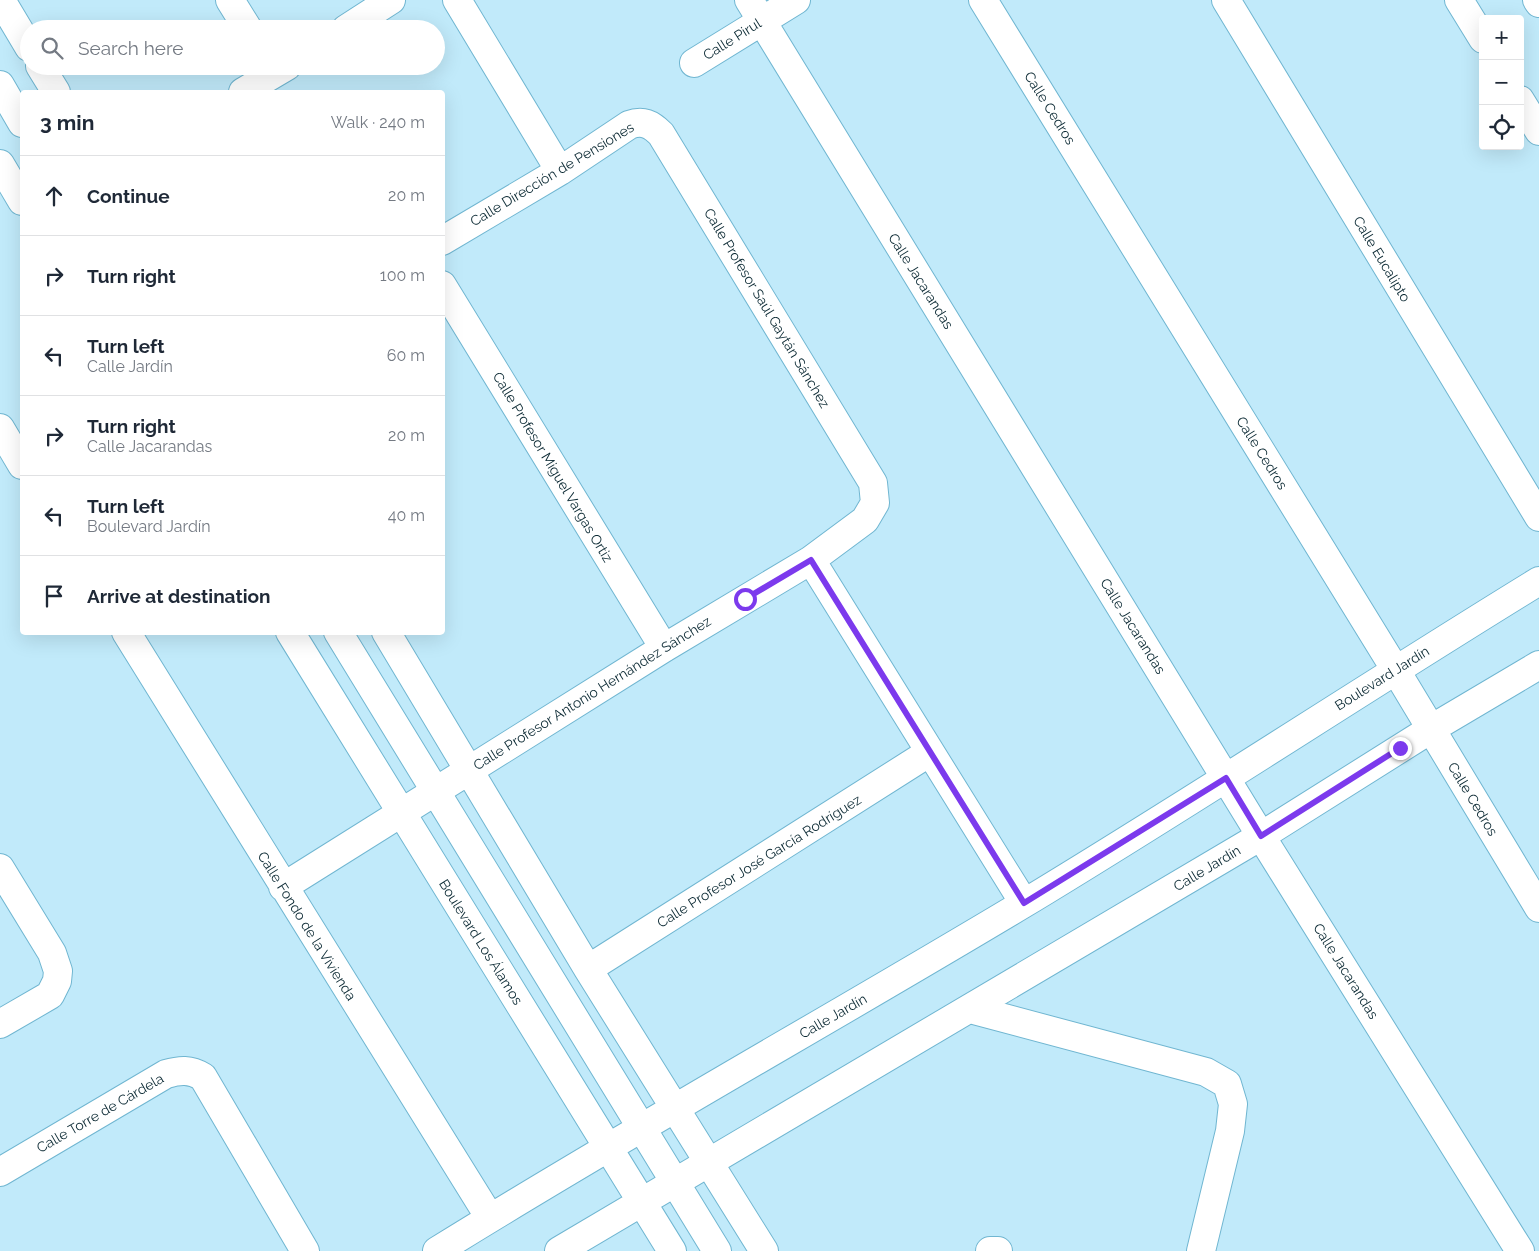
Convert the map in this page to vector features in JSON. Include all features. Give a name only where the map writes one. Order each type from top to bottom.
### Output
[{"type":"street","points":[[1,0],[20,32]]},
{"type":"street","points":[[230,0],[242,20]]},
{"type":"street","points":[[360,20],[391,0]]},
{"type":"street","points":[[458,0],[560,172]]},
{"type":"street","name":"Calle Pirul","points":[[694,63],[756,10],[796,0]]},
{"type":"street","name":"Calle Cedros","points":[[983,0],[1395,669],[1539,908]]},
{"type":"street","name":"Calle Eucalipto","points":[[1226,0],[1539,517]]},
{"type":"street","points":[[1459,0],[1479,32]]},
{"type":"street","name":"Calle Jacarandas","points":[[756,10],[1261,836],[1520,1251]]},
{"type":"street","points":[[46,75],[55,90]]},
{"type":"street","points":[[246,90],[269,75]]},
{"type":"street","points":[[0,85],[20,119]]},
{"type":"street","points":[[1523,105],[1539,131]]},
{"type":"street","name":"Calle Dirección de Pensiones","points":[[445,239],[560,172],[629,125],[639,122],[647,123],[661,134]]},
{"type":"street","name":"Calle Profesor Saúl Gaytán Sánchez","points":[[661,134],[873,483]]},
{"type":"street","points":[[0,164],[20,197]]},
{"type":"street","name":"Calle Profesor Miguel Vargas Ortiz","points":[[445,290],[664,648]]},
{"type":"street","points":[[0,428],[20,462]]},
{"type":"street","name":"Calle Profesor Antonio Hernández Sánchez","points":[[283,887],[664,648],[811,560],[865,520],[875,503],[873,483]]},
{"type":"street","points":[[811,560],[1024,903]]},
{"type":"street","name":"Boulevard Jardín","points":[[1226,778],[1395,669],[1539,581]]},
{"type":"street","name":"Calle Fondo de la Vivienda","points":[[128,635],[490,1218]]},
{"type":"street","name":"Boulevard Los Álamos","points":[[292,635],[672,1251]]},
{"type":"street","points":[[340,635],[717,1251]]},
{"type":"street","points":[[388,635],[588,969],[764,1251]]},
{"type":"street","points":[[1261,836],[1431,729],[1539,665]]},
{"type":"street","name":"Calle Profesor José García Rodríguez","points":[[588,969],[930,752]]},
{"type":"street","name":"Calle Jardín","points":[[437,1251],[640,1128],[1024,903],[1226,778]]},
{"type":"street","name":"Calle Jardín","points":[[559,1251],[677,1184],[1261,836]]},
{"type":"street","points":[[0,868],[52,953],[58,971],[57,981],[50,995],[0,1024]]},
{"type":"street","points":[[970,1009],[1206,1072],[1226,1084],[1233,1104],[1230,1131],[1201,1251]]},
{"type":"street","name":"Calle Torre de Cárdela","points":[[0,1172],[166,1074],[187,1070],[202,1077],[305,1251]]},
{"type":"street","points":[[990,1251],[998,1251]]},
{"type":"route","points":[[745,599],[811,560],[1024,903],[1226,778],[1261,836],[1400,748]]}]
